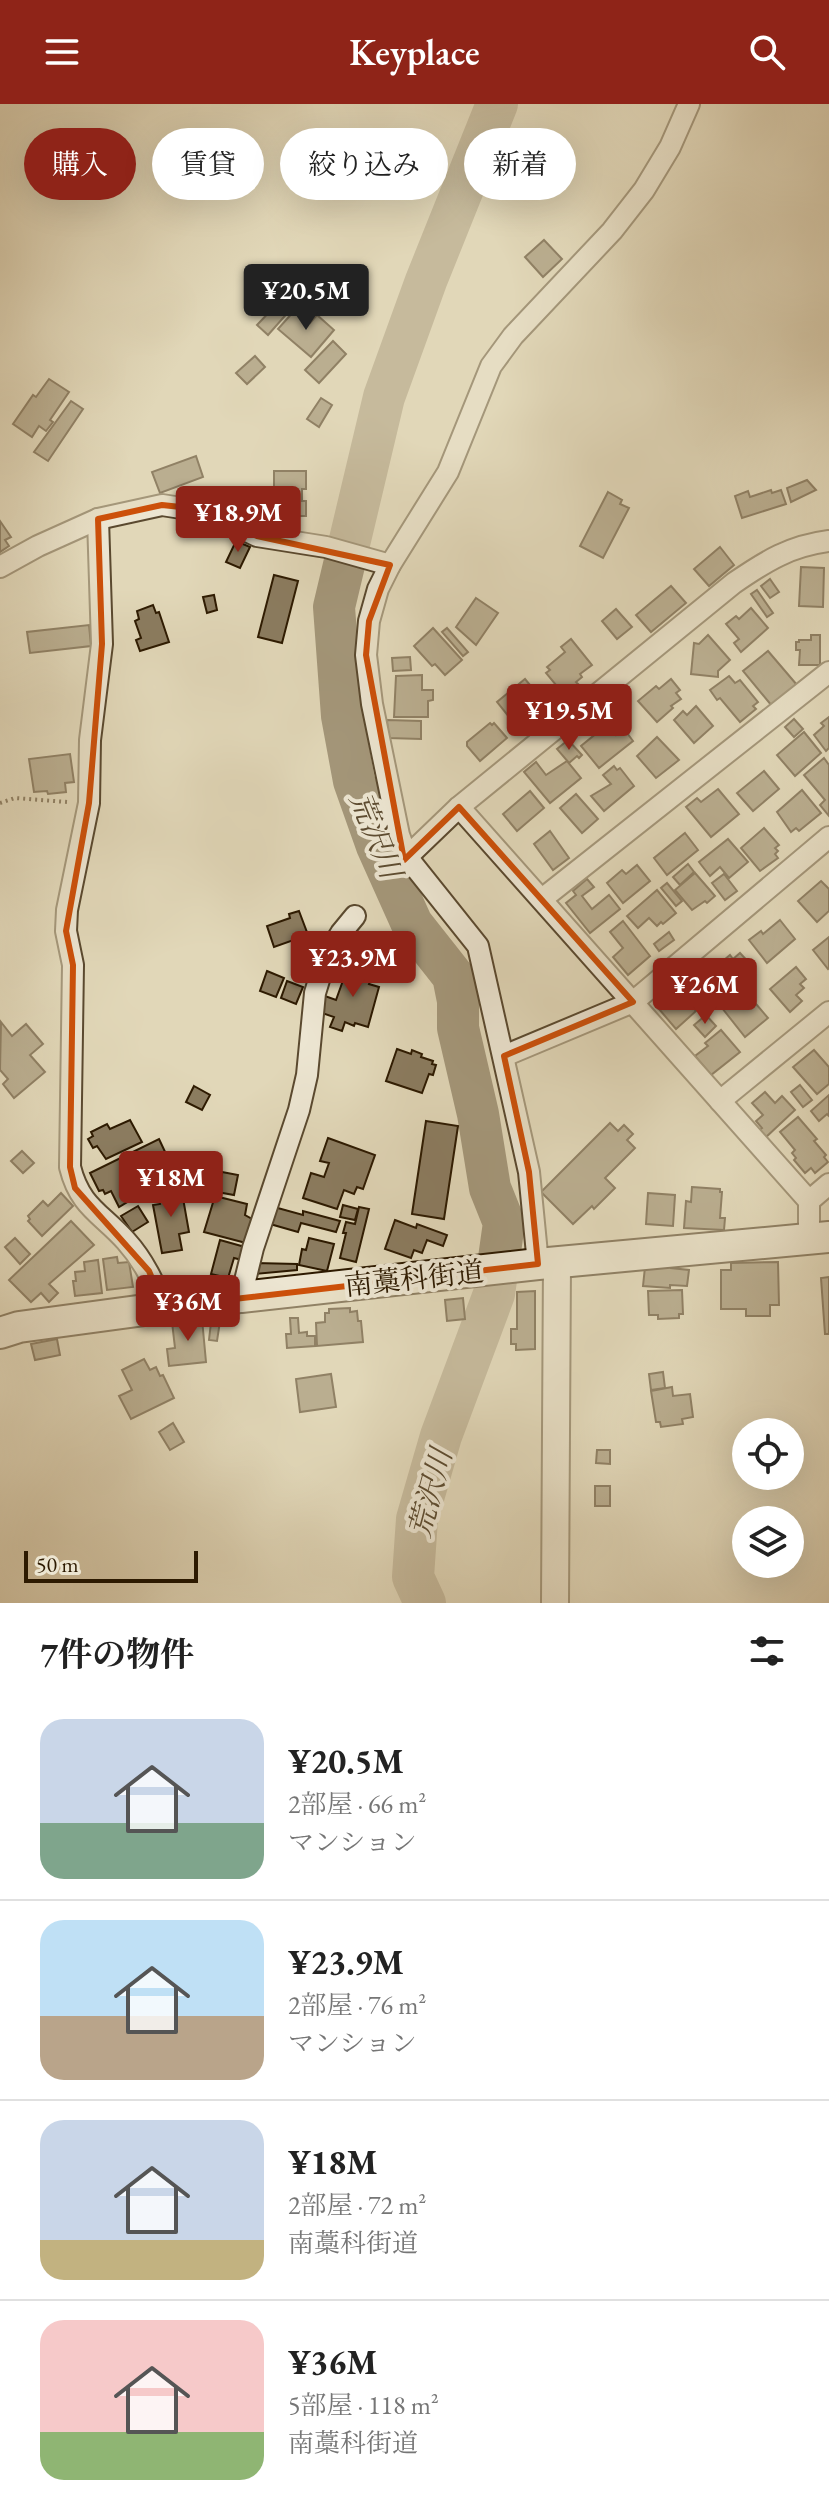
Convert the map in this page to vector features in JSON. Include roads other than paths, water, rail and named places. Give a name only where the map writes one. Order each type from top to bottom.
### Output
[{"type":"main road","name":"南藁科街道","points":[[0,1333],[19,1327],[241,1297],[548,1263],[819,1238]]},
{"type":"street","points":[[555,1603],[548,1263],[478,946],[407,857],[399,835],[372,704],[366,655],[369,621],[383,563],[448,472],[491,366],[513,336],[612,231],[644,190],[670,147],[689,104]]},
{"type":"street","points":[[0,567],[98,519],[162,505],[207,512],[257,536],[326,547],[383,563]]},
{"type":"street","points":[[98,519],[102,644],[90,740],[89,803],[67,910],[66,931],[73,965],[70,1167],[75,1188],[127,1242],[149,1271],[164,1307]]},
{"type":"street","points":[[407,857],[459,807],[734,583],[770,558],[806,544],[829,541]]},
{"type":"street","points":[[542,899],[829,672]]},
{"type":"street","points":[[459,807],[809,1201],[819,1238]]},
{"type":"street","points":[[504,1056],[633,1002],[829,837]]},
{"type":"street","points":[[241,1297],[253,1248],[299,1110],[307,1075],[315,993],[326,957],[355,916]]},
{"type":"street","points":[[720,1101],[829,1012]]},
{"type":"street","points":[[809,1201],[829,1184]]},
{"type":"waterway","name":"荒沢川","points":[[425,1603],[413,1577],[417,1519],[441,1436],[494,1294],[504,1223],[490,1188],[478,1114],[458,1028],[458,1001],[453,976],[412,924],[377,846],[354,781],[342,716],[334,607],[384,397],[426,281],[497,104]]}]
